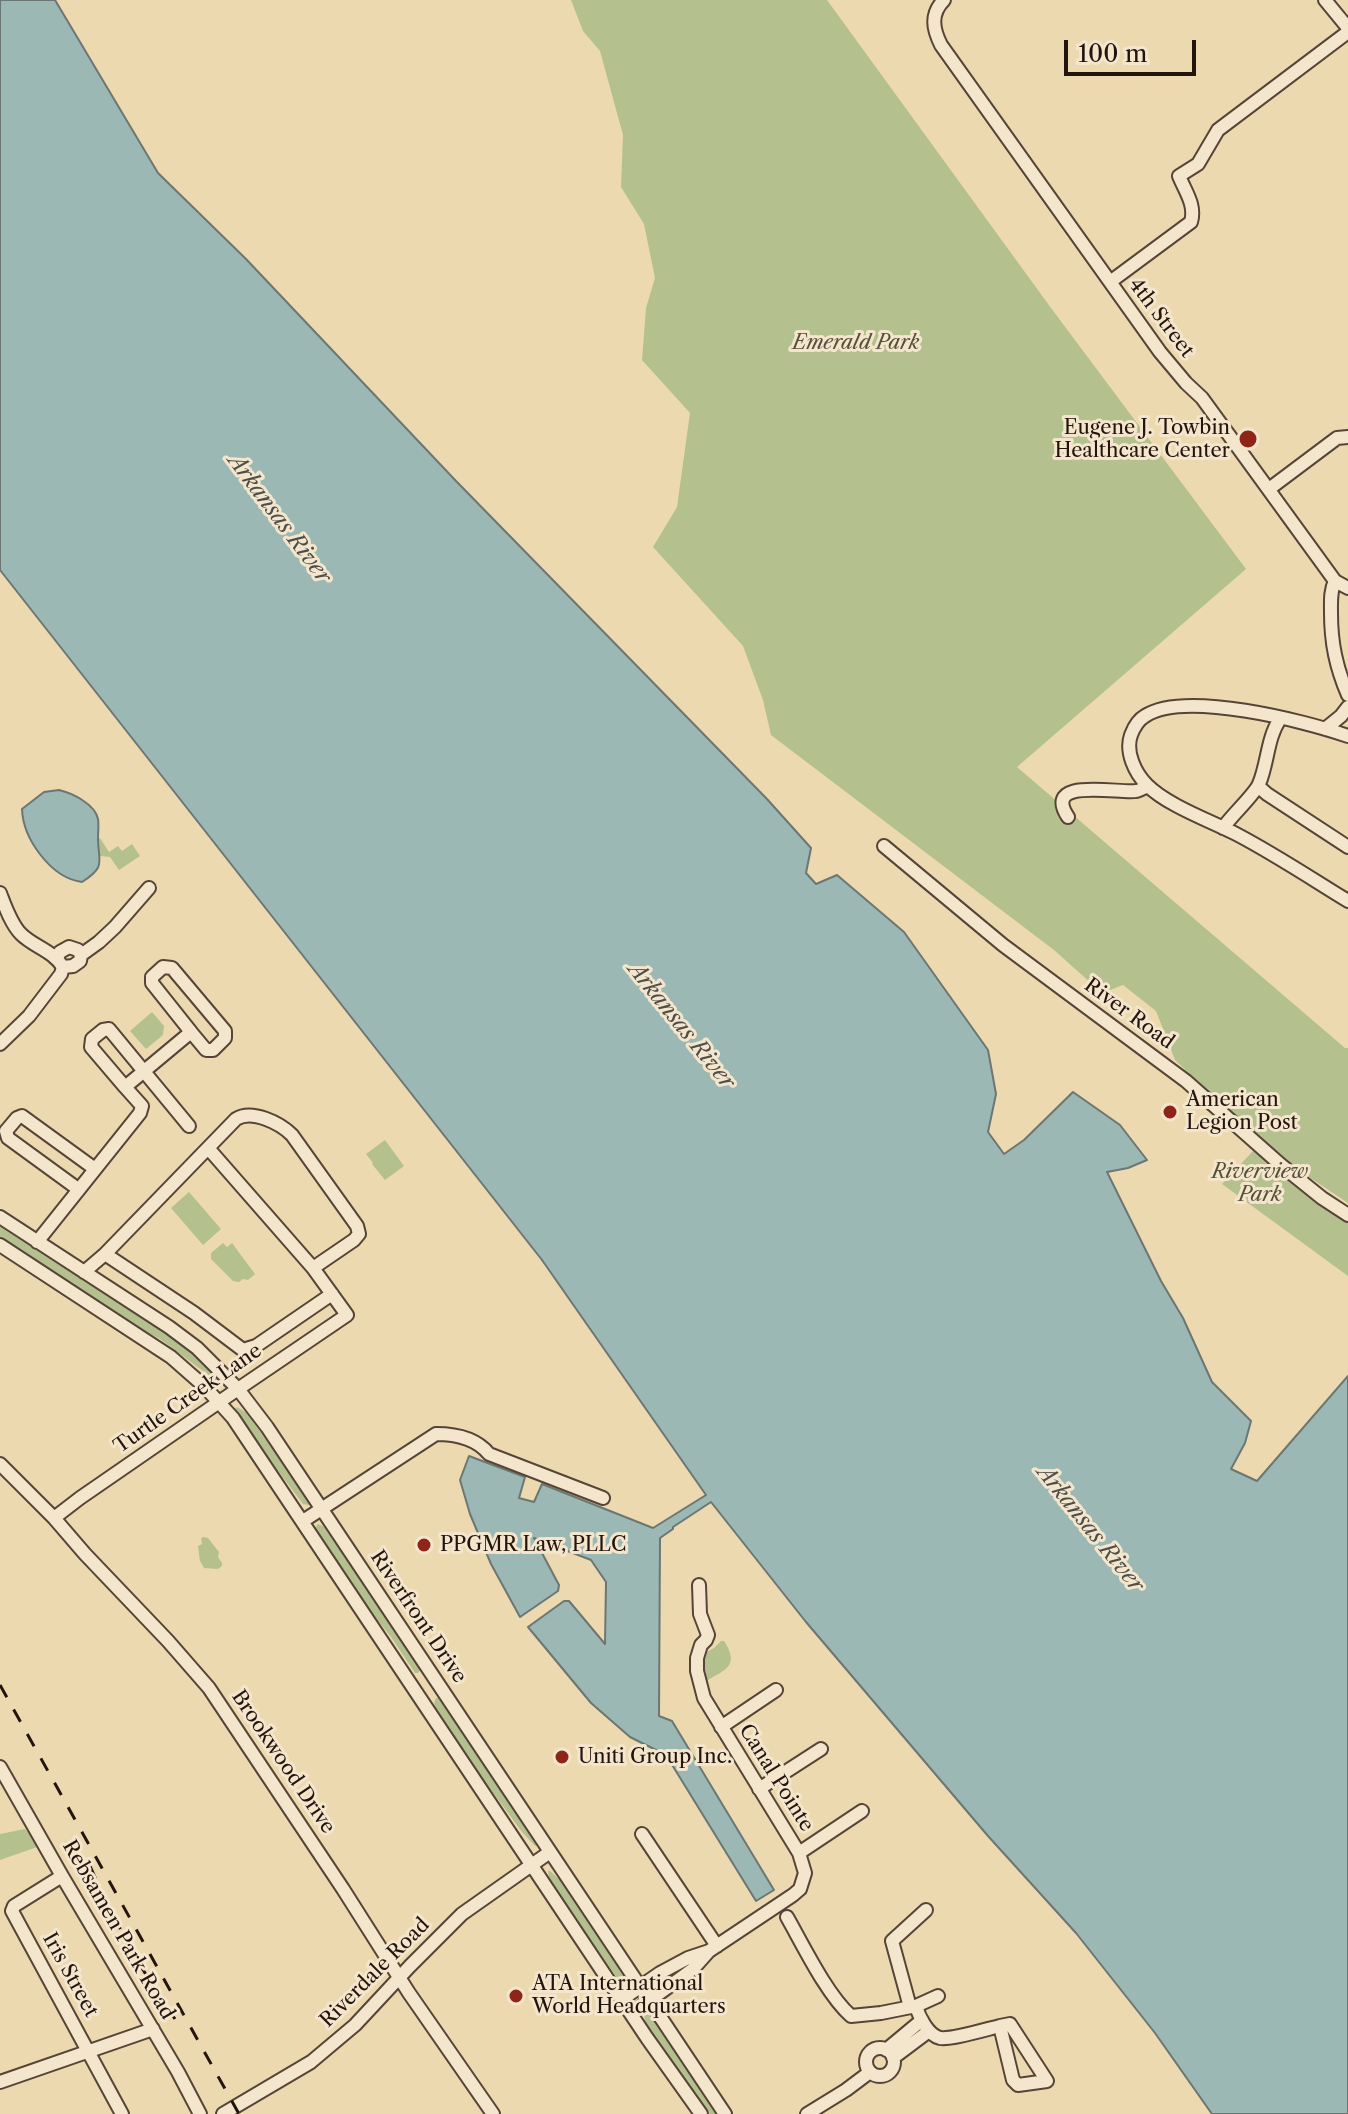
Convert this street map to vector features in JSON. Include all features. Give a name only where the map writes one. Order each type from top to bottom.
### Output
[{"type":"street","name":"4th Street","points":[[944,0],[935,12],[935,34],[961,73],[1160,352],[1202,398],[1335,581]]},
{"type":"street","points":[[1110,282],[1191,222],[1192,205],[1179,176],[1198,164],[1218,130],[1348,30],[1325,0]]},
{"type":"street","points":[[1269,489],[1337,438],[1348,437]]},
{"type":"street","points":[[1348,588],[1335,581],[1331,592],[1331,640],[1348,695]]},
{"type":"street","points":[[1348,736],[1280,719],[1197,706],[1168,707],[1146,715],[1137,723],[1132,731],[1129,749],[1132,763],[1148,786],[1170,801],[1282,859],[1348,901]]},
{"type":"street","points":[[1348,708],[1348,717]]},
{"type":"street","points":[[1325,729],[1348,708]]},
{"type":"street","points":[[1223,828],[1258,786],[1280,719]]},
{"type":"street","points":[[1068,817],[1062,803],[1067,794],[1094,788],[1134,791],[1148,786]]},
{"type":"street","points":[[1258,786],[1348,847]]},
{"type":"street","name":"River Road","points":[[884,846],[1003,945],[1186,1081],[1281,1165],[1348,1215]]},
{"type":"street","points":[[0,1044],[29,1016],[61,974],[60,952],[69,947],[78,950],[81,955],[115,927],[149,888]]},
{"type":"street","points":[[0,893],[22,936],[60,962]]},
{"type":"street","points":[[163,967],[172,968],[225,1031],[225,1038],[213,1050],[206,1050],[191,1032],[152,983],[152,977],[163,967]]},
{"type":"street","points":[[37,1242],[140,1113],[142,1106],[91,1047],[92,1039],[103,1030],[109,1029],[189,1126]]},
{"type":"street","points":[[125,1087],[191,1032]]},
{"type":"street","points":[[84,1272],[236,1119],[250,1114],[284,1126],[357,1226],[359,1234],[354,1240],[313,1268]]},
{"type":"street","points":[[78,1189],[8,1138],[6,1131],[17,1118],[22,1116],[95,1169]]},
{"type":"street","points":[[105,1254],[243,1350],[256,1346],[332,1294],[208,1148]]},
{"type":"street","name":"Riverfront Drive","points":[[0,1217],[169,1327],[197,1348],[238,1389],[267,1427],[725,2114]]},
{"type":"street","points":[[0,1245],[171,1357],[233,1418],[621,2000],[701,2114]]},
{"type":"street","name":"Turtle Creek Lane","points":[[54,1518],[347,1315],[332,1294]]},
{"type":"street","points":[[303,1521],[436,1434],[454,1434],[478,1443],[489,1454],[603,1498]]},
{"type":"street","name":"Brookwood Drive","points":[[0,1464],[54,1518],[209,1688],[493,2114]]},
{"type":"street","name":"Canal Pointe","points":[[631,2014],[693,1969],[713,1949],[800,1889],[805,1873],[799,1853],[704,1698],[697,1671],[698,1652],[708,1635],[700,1614],[699,1585]]},
{"type":"street","points":[[721,1727],[776,1690]]},
{"type":"street","points":[[759,1789],[821,1749]]},
{"type":"street","name":"Rebsamen Park Road","points":[[0,1767],[200,2114]]},
{"type":"street","points":[[799,1853],[862,1811]]},
{"type":"street","points":[[642,1834],[713,1949]]},
{"type":"street","name":"Riverdale Road","points":[[223,2114],[311,2062],[355,2025],[462,1914],[550,1852]]},
{"type":"street","name":"Iris Street","points":[[62,1876],[14,1906],[12,1911],[122,2114]]},
{"type":"street","points":[[926,1910],[892,1941],[913,2007],[926,2026],[936,2036],[943,2038],[1000,2026],[1010,2024],[1047,2081],[1018,2085],[1013,2080],[1000,2026]]},
{"type":"street","points":[[787,1917],[847,2014],[856,2016],[913,2007],[938,1996]]},
{"type":"street","name":"Canal Pointe","points":[[621,2000],[660,1973],[713,1949]]},
{"type":"street","points":[[889,2054],[926,2026]]},
{"type":"street","points":[[0,2082],[153,2029]]},
{"type":"street","points":[[875,2049],[889,2054],[892,2068],[886,2074],[878,2076],[870,2072],[866,2064],[868,2055],[875,2049]]},
{"type":"street","points":[[807,2114],[870,2072]]},
{"type":"green space","name":"Emerald Park","points":[[571,0],[827,0],[1246,569],[1017,767],[1348,1048],[1348,1203],[1270,1151],[1175,1060],[1156,1011],[1123,985],[1102,993],[1054,950],[771,735],[763,700],[743,646],[653,547],[677,507],[690,413],[642,360],[646,308],[655,278],[644,224],[621,187],[623,135],[600,51],[583,31]]},
{"type":"green space","points":[[100,838],[109,852],[118,846],[122,851],[132,844],[140,856],[119,870],[110,857],[100,856]]},
{"type":"green space","points":[[152,1012],[164,1026],[163,1035],[146,1049],[130,1031]]},
{"type":"green space","points":[[385,1140],[404,1166],[385,1180],[366,1154]]},
{"type":"green space","name":"Riverview Park","points":[[1254,1150],[1301,1188],[1348,1220],[1348,1276],[1222,1184]]},
{"type":"green space","points":[[189,1192],[221,1229],[203,1245],[171,1208]]},
{"type":"green space","points":[[0,1220],[202,1357],[221,1381],[219,1383],[160,1339],[0,1240]]},
{"type":"green space","points":[[223,1243],[227,1247],[232,1243],[255,1274],[248,1280],[233,1281],[211,1259],[211,1253]]},
{"type":"green space","points":[[237,1407],[247,1413],[309,1500],[309,1505],[303,1504],[241,1422],[235,1409]]},
{"type":"green space","points":[[318,1524],[323,1526],[383,1607],[419,1664],[418,1673],[356,1593],[317,1534],[315,1528]]},
{"type":"green space","points":[[204,1537],[219,1552],[222,1566],[218,1569],[204,1568],[200,1561],[198,1546]]},
{"type":"green space","points":[[724,1641],[731,1657],[728,1667],[703,1683],[703,1654]]},
{"type":"green space","points":[[436,1698],[496,1778],[537,1845],[522,1832],[461,1749],[436,1710]]},
{"type":"green space","points":[[25,1829],[40,1846],[0,1860],[0,1834]]},
{"type":"green space","points":[[548,1871],[560,1880],[631,1979],[630,1988],[618,1979],[550,1884]]},
{"type":"green space","points":[[649,2007],[721,2114],[710,2114],[645,2025],[644,2010]]},
{"type":"water","name":"Arkansas River","points":[[0,0],[55,0],[158,173],[246,259],[456,481],[767,799],[811,848],[806,873],[816,884],[837,875],[904,932],[988,1050],[996,1094],[988,1132],[1004,1154],[1024,1140],[1073,1092],[1120,1125],[1147,1160],[1107,1172],[1161,1281],[1183,1318],[1212,1382],[1251,1421],[1245,1443],[1231,1469],[1257,1481],[1348,1376],[1348,2114],[1212,2114],[1155,2033],[1076,1933],[988,1836],[806,1622],[711,1502],[660,1538],[659,1716],[672,1721],[774,1890],[756,1901],[666,1755],[630,1737],[591,1703],[528,1627],[564,1601],[569,1601],[605,1644],[606,1582],[591,1560],[534,1538],[559,1585],[558,1591],[520,1617],[491,1564],[470,1514],[460,1480],[469,1456],[525,1477],[519,1498],[534,1502],[542,1484],[653,1528],[706,1495],[542,1260],[0,570]]},
{"type":"water","points":[[59,790],[88,804],[98,819],[98,867],[82,882],[71,879],[50,865],[33,844],[24,821],[22,809],[44,792]]},
{"type":"railway","points":[[0,1685],[239,2114]]},
{"type":"railway","points":[[90,1866],[129,1945],[175,2019]]},
{"type":"place","name":"Eugene J. Towbin Healthcare Center","points":[[1248,439]]},
{"type":"place","name":"American Legion Post","points":[[1170,1112]]},
{"type":"place","name":"PPGMR Law, PLLC","points":[[424,1545]]},
{"type":"place","name":"Uniti Group Inc.","points":[[562,1757]]},
{"type":"place","name":"ATA International World Headquarters","points":[[516,1996]]}]
